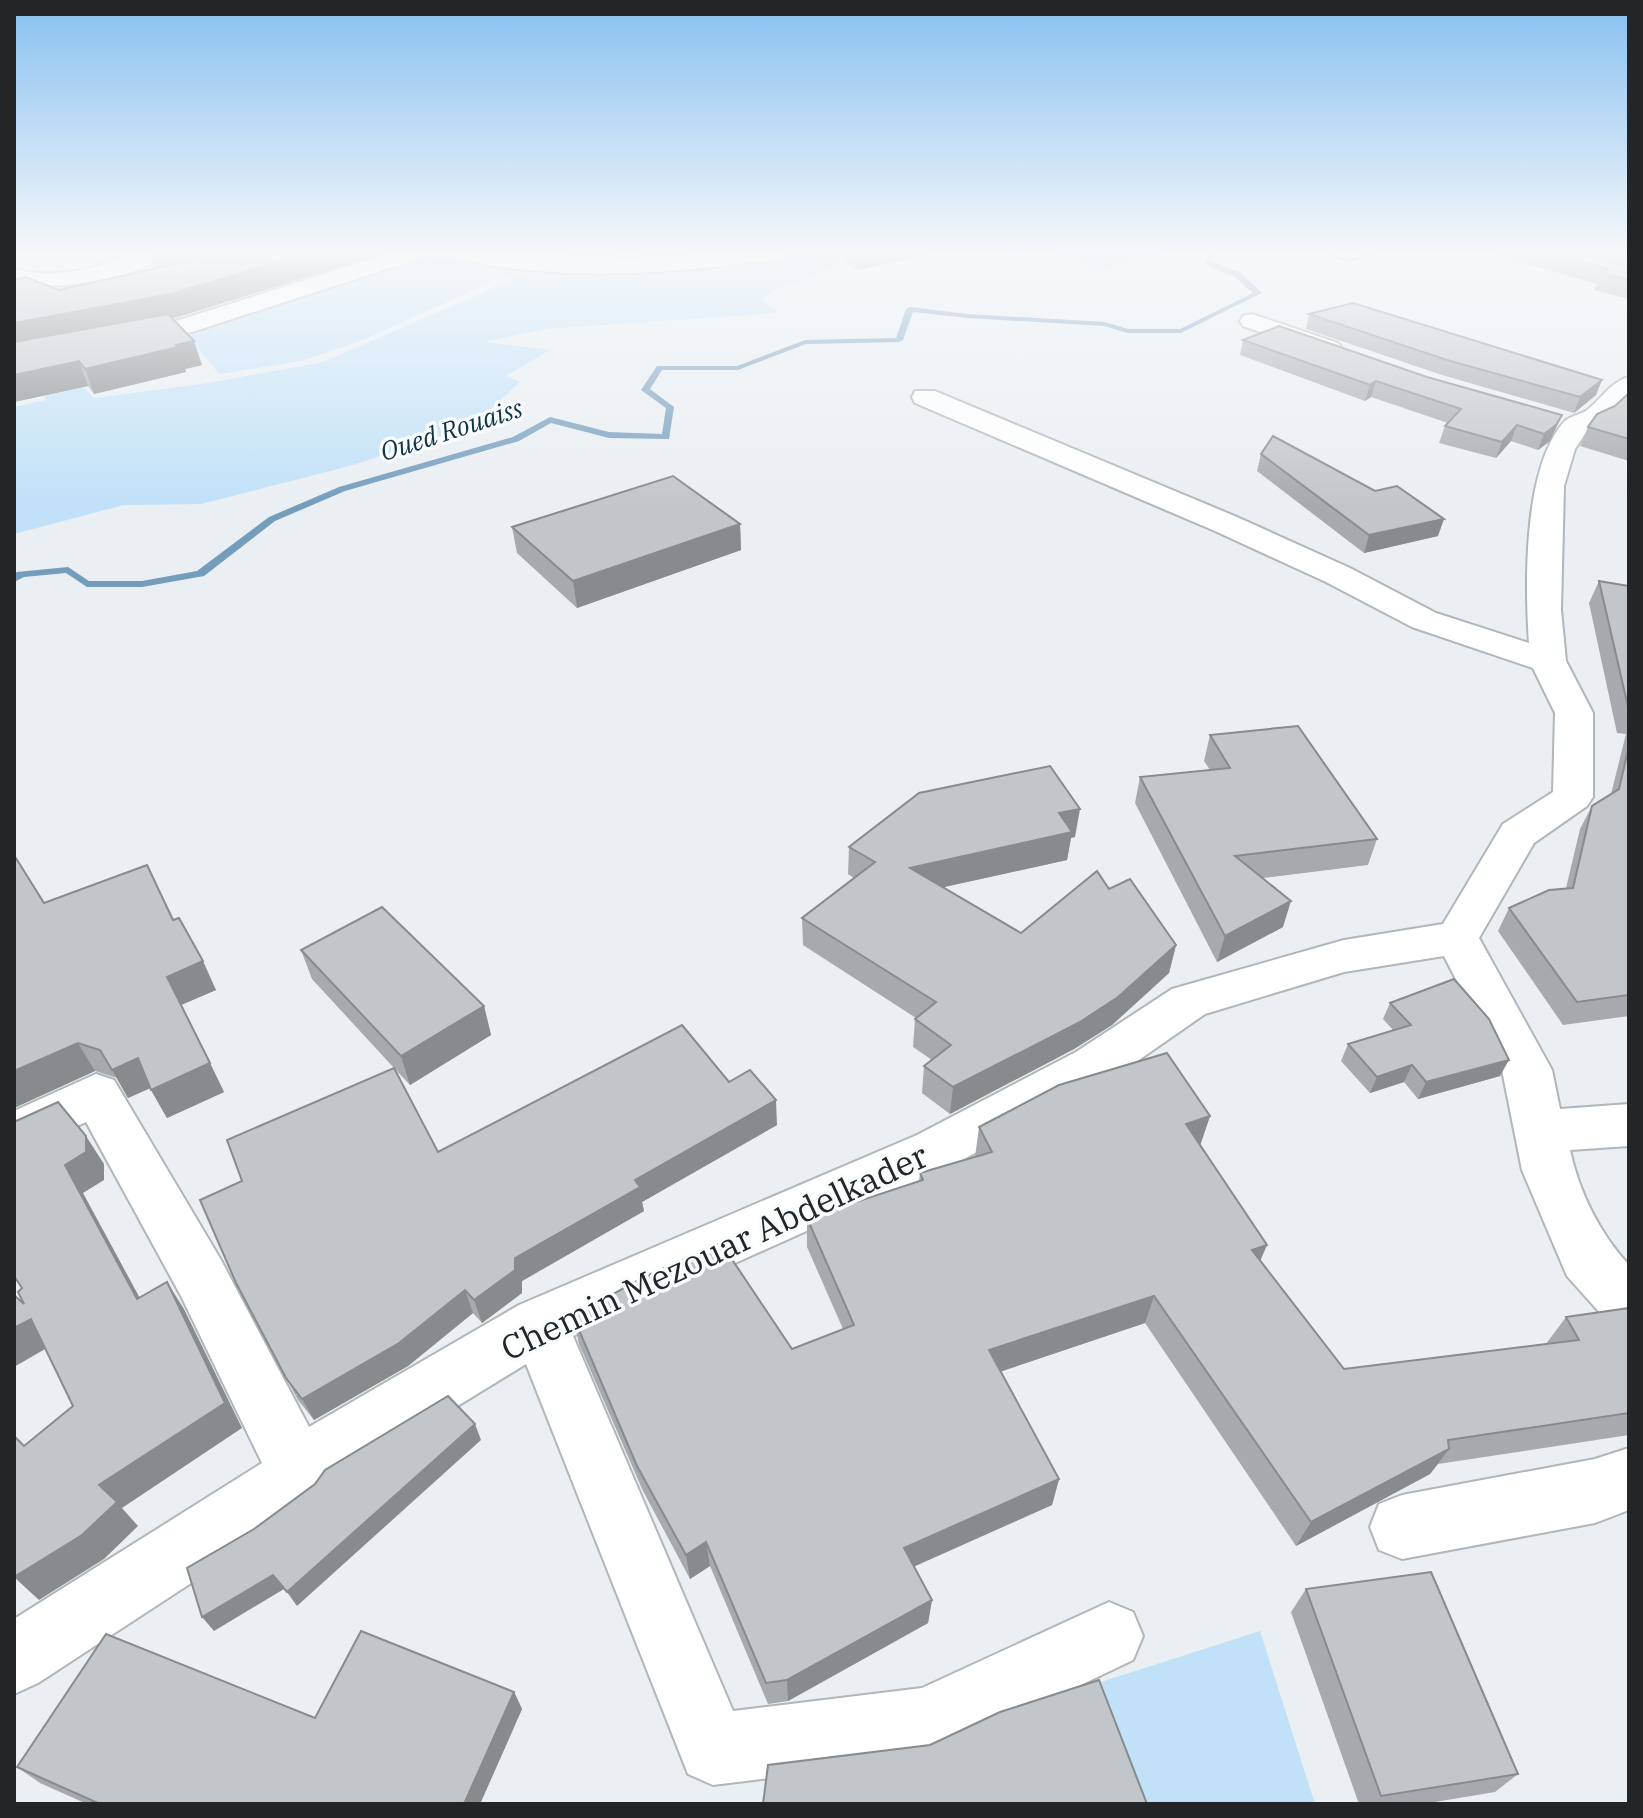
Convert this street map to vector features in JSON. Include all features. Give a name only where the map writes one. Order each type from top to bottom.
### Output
[{"type":"street","points":[[14,357],[133,336]]},
{"type":"street","points":[[1294,336],[1357,358]]},
{"type":"street","points":[[1629,385],[1595,417],[1562,421],[1561,449],[1549,486],[1544,610],[1548,661],[1574,713],[1573,797],[1518,834],[1457,938],[1527,1070],[1548,1170],[1587,1259],[1629,1305]]},
{"type":"street","points":[[925,397],[1226,524],[1338,575],[1424,620],[1548,661]]},
{"type":"street","name":"Chemin Mezouar Abdelkader","points":[[14,1659],[301,1475],[310,1461],[539,1324],[935,1150],[1093,1066],[1189,1001],[1344,956],[1457,938]]},
{"type":"street","points":[[14,1134],[96,1094],[201,1278],[301,1475]]},
{"type":"street","points":[[1539,1131],[1629,1125]]},
{"type":"street","points":[[539,1324],[713,1749],[926,1723],[1109,1636]]},
{"type":"street","points":[[1402,1527],[1595,1491],[1629,1479]]},
{"type":"shaded area","points":[[188,336],[372,336],[301,361],[219,374]]},
{"type":"shaded area","points":[[383,336],[513,336],[486,342],[550,350],[506,376],[520,382],[491,409],[438,437],[353,465],[201,504],[124,505],[14,534],[14,407],[46,400],[43,388],[76,380],[94,398],[208,383],[323,362]]},
{"type":"shaded area","points":[[1260,1631],[1315,1804],[1145,1804],[1101,1682]]},
{"type":"building","points":[[48,336],[189,336],[194,341],[85,369],[79,361],[14,375],[14,342]]},
{"type":"building","points":[[1254,336],[1308,336],[1427,377],[1562,415],[1556,425],[1544,434],[1517,425],[1502,442],[1445,426],[1461,409],[1376,381],[1370,385],[1243,340]]},
{"type":"building","points":[[1375,336],[1459,336],[1602,380],[1580,397],[1447,360]]},
{"type":"building","points":[[1629,393],[1629,439],[1588,427],[1597,414],[1615,406]]},
{"type":"building","points":[[1273,436],[1375,491],[1397,486],[1444,519],[1369,535],[1261,454]]},
{"type":"building","points":[[673,476],[740,524],[573,581],[512,527]]},
{"type":"building","points":[[1599,581],[1629,586],[1629,711]]},
{"type":"building","points":[[1298,726],[1377,839],[1235,856],[1291,901],[1225,936],[1140,777],[1230,768],[1210,735]]},
{"type":"building","points":[[1629,746],[1629,995],[1577,1002],[1509,908],[1549,890],[1573,888],[1592,806],[1619,789]]},
{"type":"building","points":[[1050,766],[1080,809],[1059,813],[1072,832],[910,868],[1021,933],[1097,871],[1109,889],[1130,879],[1176,945],[1118,997],[1080,1022],[953,1087],[924,1066],[951,1045],[915,1019],[936,1002],[802,918],[875,862],[849,847],[919,793]]},
{"type":"building","points":[[14,855],[44,903],[147,865],[173,920],[179,918],[203,961],[167,977],[210,1063],[151,1090],[138,1058],[112,1070],[100,1050],[78,1043],[14,1071]]},
{"type":"building","points":[[382,907],[484,1006],[401,1056],[301,950]]},
{"type":"building","points":[[1454,979],[1489,1019],[1509,1060],[1426,1082],[1412,1065],[1377,1077],[1348,1044],[1411,1025],[1390,1003]]},
{"type":"building","points":[[682,1025],[729,1082],[750,1070],[776,1100],[635,1180],[640,1187],[515,1258],[515,1270],[474,1300],[465,1290],[399,1343],[302,1399],[286,1378],[236,1283],[200,1200],[242,1181],[227,1140],[394,1068],[438,1152]]},
{"type":"building","points":[[1167,1053],[1210,1116],[1186,1124],[1267,1245],[1252,1250],[1344,1369],[1579,1340],[1566,1317],[1629,1308],[1629,1413],[1448,1440],[1449,1449],[1311,1522],[1154,1296],[989,1350],[1059,1479],[904,1548],[932,1600],[787,1680],[766,1683],[706,1542],[686,1555],[637,1466],[573,1316],[646,1276],[721,1243],[792,1349],[854,1325],[807,1218],[923,1180],[920,1173],[992,1152],[979,1127],[1059,1085]]},
{"type":"building","points":[[58,1102],[86,1136],[86,1152],[65,1165],[137,1299],[167,1282],[225,1403],[99,1485],[117,1502],[82,1535],[14,1577],[14,1436],[24,1446],[73,1406],[31,1319],[14,1328],[14,1295],[24,1304],[18,1292],[22,1288],[14,1276],[14,1122]]},
{"type":"building","points":[[448,1396],[475,1424],[287,1592],[273,1575],[202,1617],[187,1568],[254,1529],[315,1484],[325,1470]]},
{"type":"building","points":[[1431,1572],[1518,1774],[1381,1796],[1306,1589]]},
{"type":"building","points":[[361,1631],[514,1692],[464,1804],[100,1804],[17,1767],[106,1634],[315,1718]]},
{"type":"building","points":[[1099,1680],[1147,1804],[763,1804],[768,1765],[930,1745],[1000,1712]]},
{"type":"waterway","name":"Oued Rouaiss","points":[[14,579],[21,574],[68,570],[87,584],[142,584],[200,574],[272,519],[342,489],[516,439],[550,420],[609,435],[666,437],[670,407],[645,390],[660,368],[738,368],[805,342],[899,340],[900,336]]}]
